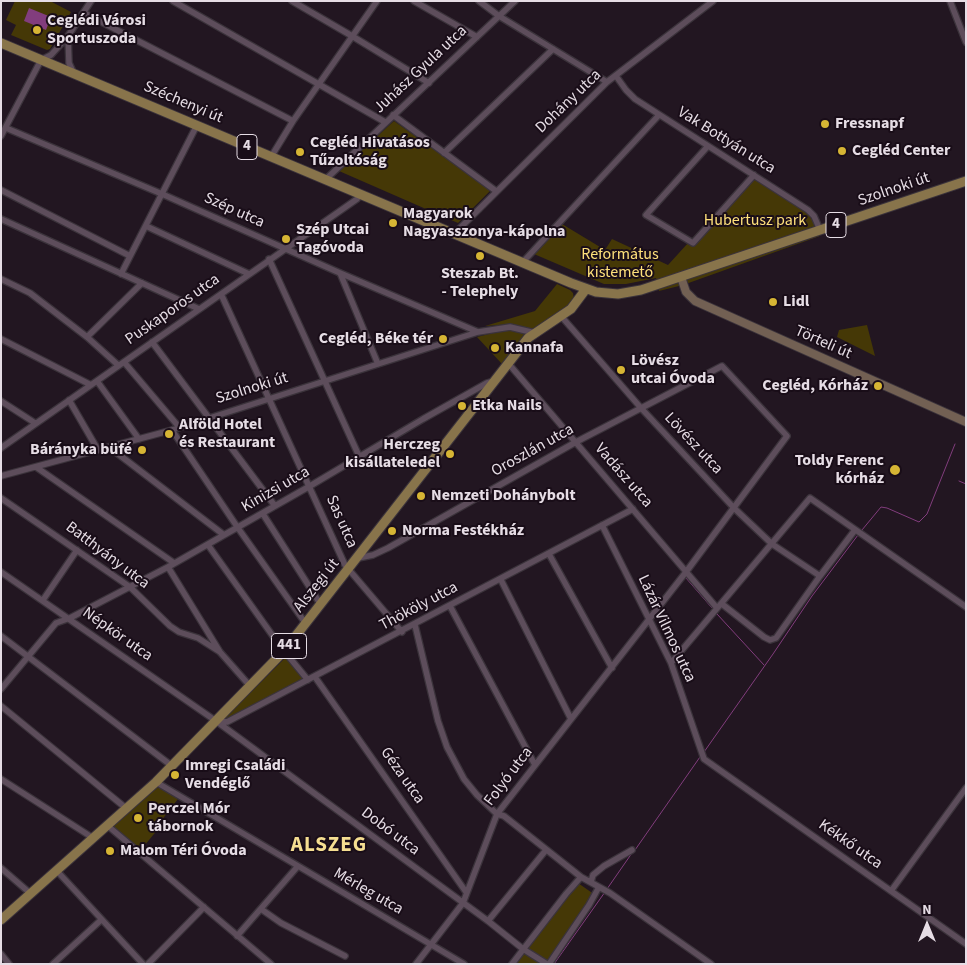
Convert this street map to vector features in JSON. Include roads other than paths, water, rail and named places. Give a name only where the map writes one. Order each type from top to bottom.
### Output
[{"type":"main road","name":"Széchenyi út","points":[[1,43],[522,263],[586,289],[603,293]]},
{"type":"main road","name":"Szolnoki út","points":[[603,293],[633,292],[966,181]]},
{"type":"main road","name":"Törteli út","points":[[681,277],[686,292],[695,301],[966,422]]},
{"type":"main road","points":[[571,283],[576,286],[578,293],[577,304]]},
{"type":"main road","name":"Alszegi út","points":[[1,920],[156,782],[284,651],[528,338],[577,304],[586,289]]},
{"type":"street","points":[[1,136],[41,60],[51,55],[68,36],[92,1]]},
{"type":"street","points":[[173,1],[385,122]]},
{"type":"street","points":[[292,1],[428,83]]},
{"type":"street","points":[[271,156],[293,121],[377,1]]},
{"type":"street","points":[[414,1],[477,37]]},
{"type":"street","points":[[479,1],[499,16],[607,82]]},
{"type":"street","name":"Juhász Gyula utca","points":[[325,180],[515,1]]},
{"type":"street","name":"Dohány utca","points":[[454,234],[607,82],[713,1]]},
{"type":"street","points":[[950,1],[966,42]]},
{"type":"street","points":[[84,13],[293,121]]},
{"type":"street","points":[[68,36],[69,61],[74,74]]},
{"type":"street","points":[[444,153],[553,49]]},
{"type":"street","name":"Vak Bottyán utca","points":[[616,76],[630,95],[812,212],[820,230]]},
{"type":"street","points":[[393,115],[496,191]]},
{"type":"street","points":[[522,263],[659,115]]},
{"type":"street","points":[[121,274],[197,125]]},
{"type":"street","name":"Szép utca","points":[[6,128],[478,332]]},
{"type":"street","points":[[708,146],[646,215],[693,243],[754,175]]},
{"type":"street","points":[[1,190],[130,256]]},
{"type":"street","name":"Puskaporos utca","points":[[1,448],[357,199],[360,194]]},
{"type":"street","points":[[1,219],[199,309]]},
{"type":"street","points":[[146,226],[249,274]]},
{"type":"street","points":[[269,259],[359,456]]},
{"type":"street","points":[[340,273],[378,364]]},
{"type":"street","points":[[1,279],[30,294],[121,364],[179,427]]},
{"type":"street","points":[[87,337],[142,283]]},
{"type":"street","name":"Sas utca","points":[[221,294],[345,564],[402,632]]},
{"type":"street","name":"Lövész utca","points":[[561,316],[641,408],[734,508],[772,544],[820,576]]},
{"type":"street","name":"Szolnoki út","points":[[1,476],[172,430],[478,332],[510,327],[535,333]]},
{"type":"street","points":[[1,339],[91,385]]},
{"type":"street","points":[[152,342],[275,506]]},
{"type":"street","name":"Vadász utca","points":[[508,364],[686,572],[719,606],[764,637],[776,638],[820,576]]},
{"type":"street","name":"Oroszlán utca","points":[[358,558],[373,555],[388,548],[576,442],[722,366],[787,436]]},
{"type":"street","points":[[97,380],[140,439]]},
{"type":"street","name":"Kinizsi utca","points":[[1,688],[56,624],[208,545],[463,396],[494,381]]},
{"type":"street","points":[[463,396],[476,404]]},
{"type":"street","points":[[69,400],[98,450]]},
{"type":"street","points":[[1,401],[35,423]]},
{"type":"street","points":[[172,430],[306,624]]},
{"type":"street","name":"Folyó utca","points":[[416,964],[463,904],[497,814],[649,621],[787,436]]},
{"type":"street","points":[[109,447],[224,535]]},
{"type":"street","points":[[36,467],[171,565],[220,652],[250,686]]},
{"type":"street","name":"Batthyány utca","points":[[1,498],[130,587],[170,626],[179,632],[198,638],[220,652]]},
{"type":"street","points":[[671,664],[810,498],[966,607]]},
{"type":"street","name":"Thököly utca","points":[[216,721],[227,722],[416,625],[633,509]]},
{"type":"street","points":[[263,514],[321,604]]},
{"type":"street","name":"Lázár Vilmos utca","points":[[602,525],[671,664],[701,754],[718,768]]},
{"type":"street","points":[[820,576],[858,532]]},
{"type":"street","points":[[208,545],[284,651],[308,680]]},
{"type":"street","points":[[43,600],[77,550]]},
{"type":"street","points":[[549,554],[612,668]]},
{"type":"street","name":"Népkör utca","points":[[1,572],[216,721]]},
{"type":"street","points":[[501,580],[571,719]]},
{"type":"street","points":[[450,606],[535,765]]},
{"type":"street","points":[[416,625],[428,683],[447,747],[464,779],[476,795],[497,814],[504,816],[581,878],[604,889],[711,964]]},
{"type":"street","points":[[1,636],[172,766]]},
{"type":"street","name":"Géza utca","points":[[315,677],[466,892]]},
{"type":"street","points":[[1,706],[126,809]]},
{"type":"street","name":"Dobó utca","points":[[216,721],[488,921],[523,949],[548,964]]},
{"type":"street","name":"Kékkő utca","points":[[718,768],[966,944]]},
{"type":"street","points":[[1,778],[93,838]]},
{"type":"street","name":"Mérleg utca","points":[[156,782],[464,964]]},
{"type":"street","points":[[891,891],[966,788]]},
{"type":"street","points":[[108,826],[271,964]]},
{"type":"street","points":[[488,921],[546,850]]},
{"type":"street","points":[[591,882],[593,875],[604,866],[632,850]]},
{"type":"street","points":[[237,936],[298,866]]},
{"type":"street","points":[[1,868],[31,894]]},
{"type":"street","points":[[57,871],[143,964]]},
{"type":"street","points":[[512,964],[566,894],[581,878]]},
{"type":"street","points":[[548,964],[589,905],[604,889]]},
{"type":"street","points":[[148,964],[204,907]]},
{"type":"street","points":[[261,909],[281,923],[344,956]]},
{"type":"street","points":[[53,964],[101,920]]},
{"type":"street","points":[[1,954],[9,964]]},
{"type":"waterway","points":[[862,530],[881,507],[919,522],[927,514],[955,444]]},
{"type":"waterway","points":[[959,481],[966,484]]},
{"type":"waterway","points":[[704,752],[812,596],[858,535]]},
{"type":"waterway","points":[[686,578],[712,608]]},
{"type":"waterway","points":[[717,614],[764,665]]},
{"type":"waterway","points":[[635,850],[700,757]]},
{"type":"waterway","points":[[607,889],[632,853]]},
{"type":"waterway","points":[[554,964],[605,892]]},
{"type":"place","name":"Ceglédi Városi Sportuszoda","points":[[37,30]]},
{"type":"place","name":"Fressnapf","points":[[825,124]]},
{"type":"place","name":"Cegléd Center","points":[[842,151]]},
{"type":"place","name":"Cegléd Hivatásos Tűzoltóság","points":[[300,152]]},
{"type":"place","name":"Magyarok Nagyasszonya-kápolna","points":[[393,223]]},
{"type":"place","name":"Szép Utcai Tagóvoda","points":[[286,239]]},
{"type":"place","name":"Steszab Bt. - Telephely","points":[[480,256]]},
{"type":"place","name":"Lidl","points":[[773,302]]},
{"type":"place","name":"Cegléd, Béke tér","points":[[443,339]]},
{"type":"place","name":"Kannafa","points":[[495,348]]},
{"type":"place","name":"Lövész utcai Óvoda","points":[[621,370]]},
{"type":"place","name":"Cegléd, Kórház","points":[[878,386]]},
{"type":"place","name":"Etka Nails","points":[[462,406]]},
{"type":"place","name":"Alföld Hotel és Restaurant","points":[[169,434]]},
{"type":"place","name":"Bárányka büfé","points":[[142,450]]},
{"type":"place","name":"Herczeg kisállateledel","points":[[450,454]]},
{"type":"place","name":"Toldy Ferenc kórház","points":[[895,470]]},
{"type":"place","name":"Nemzeti Dohánybolt","points":[[421,496]]},
{"type":"place","name":"Norma Festékház","points":[[392,531]]},
{"type":"place","name":"Imregi Családi Vendéglő","points":[[175,775]]},
{"type":"place","name":"Perczel Mór tábornok","points":[[138,818]]},
{"type":"place","name":"Malom Téri Óvoda","points":[[110,851]]},
{"type":"district","name":"ALSZEG","points":[[329,846]]},
{"type":"park label","name":"Hubertusz park","points":[[755,221]]},
{"type":"park label","name":"Református kistemető","points":[[620,264]]}]
